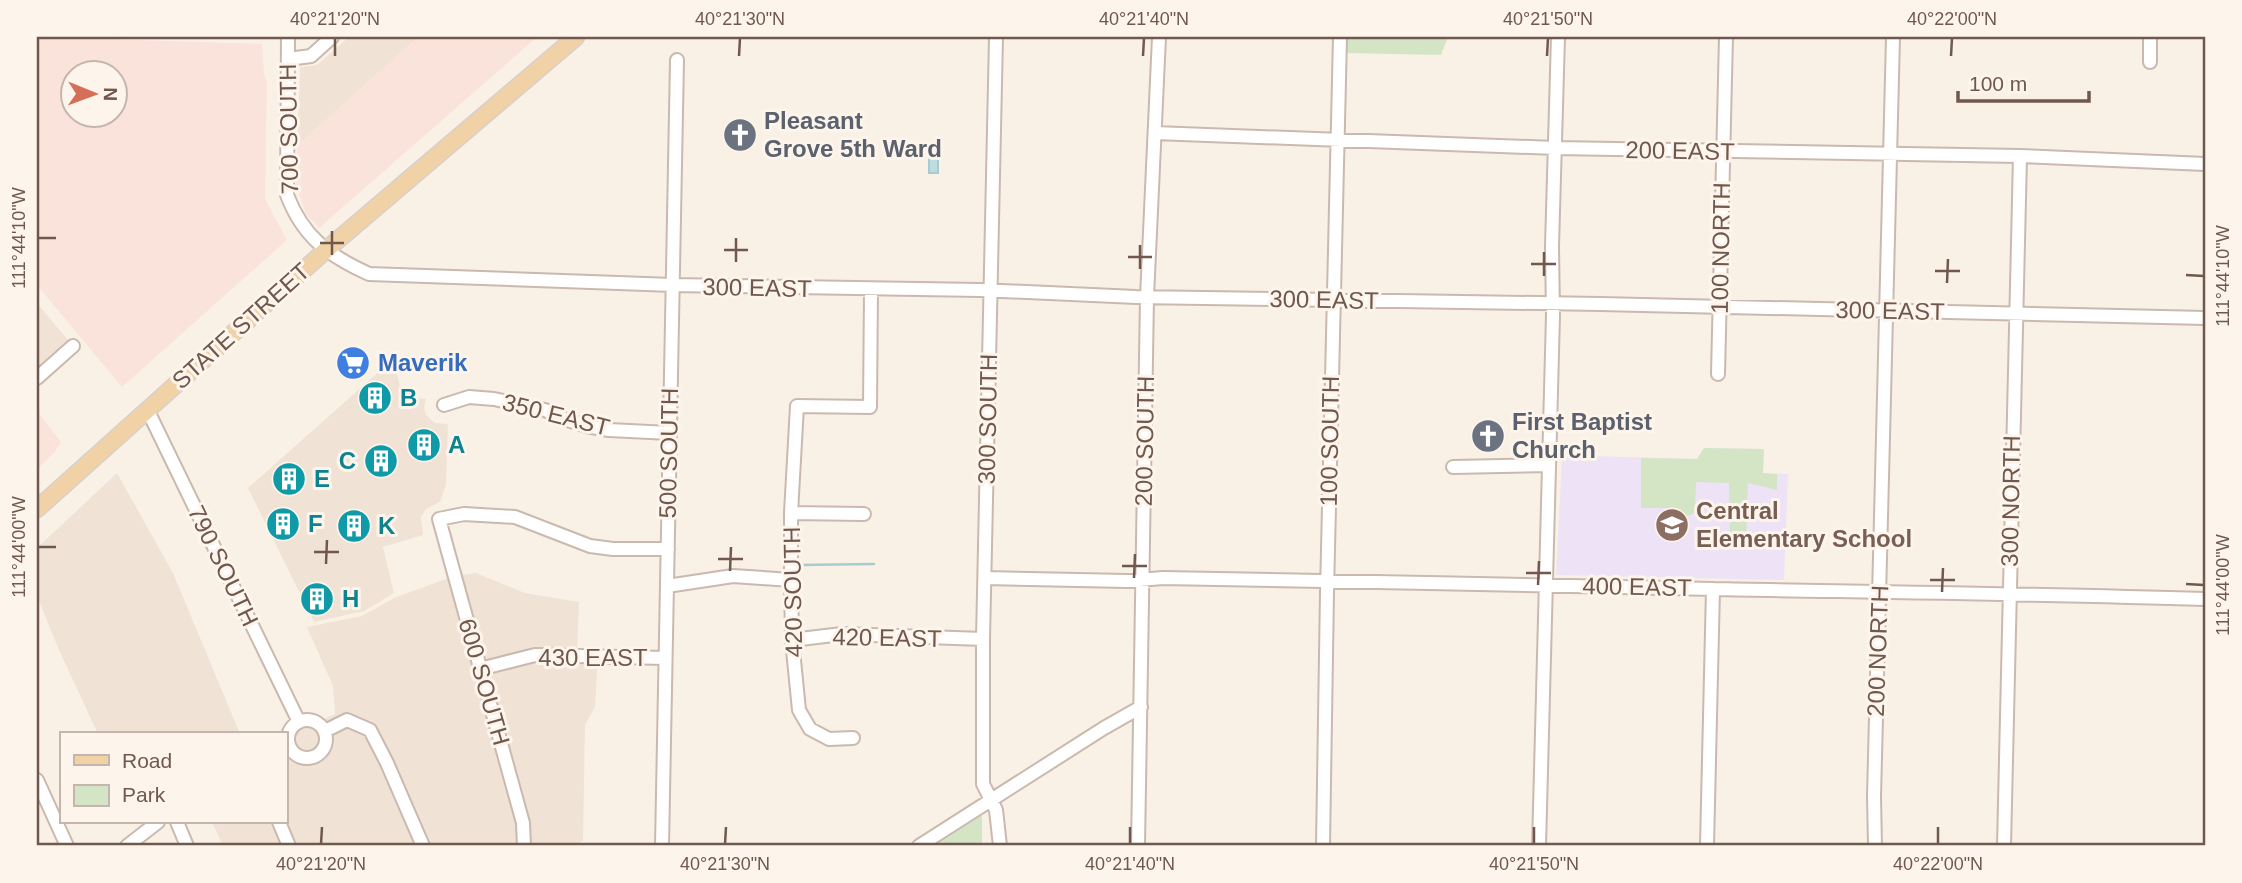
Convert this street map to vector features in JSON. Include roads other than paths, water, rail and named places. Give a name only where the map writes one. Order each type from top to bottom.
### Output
[{"type":"main road","name":"STATE STREET","points":[[37,509],[326,250],[576,37]]},
{"type":"street","name":"700 SOUTH","points":[[288,37],[287,195],[292,210],[301,223],[326,250]]},
{"type":"street","points":[[288,59],[311,56],[332,37]]},
{"type":"street","name":"300 SOUTH","points":[[996,37],[983,639],[983,784],[999,820],[1000,846]]},
{"type":"street","name":"200 SOUTH","points":[[1138,846],[1147,297],[1159,37]]},
{"type":"street","name":"100 SOUTH","points":[[1323,846],[1340,37]]},
{"type":"street","points":[[1539,846],[1558,37]]},
{"type":"street","name":"100 NORTH","points":[[1718,374],[1726,37]]},
{"type":"street","name":"200 NORTH","points":[[1875,846],[1893,37]]},
{"type":"street","points":[[2150,37],[2150,62]]},
{"type":"street","name":"500 SOUTH","points":[[662,846],[677,60]]},
{"type":"street","name":"200 EAST","points":[[1155,133],[1555,148],[2020,156],[2205,164]]},
{"type":"street","name":"300 NORTH","points":[[2004,846],[2020,156]]},
{"type":"street","name":"300 EAST","points":[[326,250],[346,264],[369,274],[1147,297],[2205,318]]},
{"type":"street","name":"420 SOUTH","points":[[853,738],[830,739],[810,729],[799,710],[792,640],[791,513],[797,406],[870,407],[871,290]]},
{"type":"street","points":[[39,370],[73,346]]},
{"type":"street","name":"350 EAST","points":[[444,405],[469,397],[494,399],[545,410],[586,426],[670,433]]},
{"type":"street","name":"790 SOUTH","points":[[147,409],[299,722]]},
{"type":"street","points":[[1453,467],[1549,464]]},
{"type":"street","points":[[791,513],[864,514]]},
{"type":"street","name":"600 SOUTH","points":[[524,846],[523,823],[439,519],[464,514],[515,517],[590,546],[613,550],[668,549]]},
{"type":"street","points":[[667,586],[733,576],[791,580]]},
{"type":"street","name":"400 EAST","points":[[985,578],[1327,580],[2205,599]]},
{"type":"street","points":[[1707,846],[1713,589]]},
{"type":"street","name":"420 EAST","points":[[792,640],[842,634],[983,639]]},
{"type":"street","name":"430 EAST","points":[[480,669],[535,655],[665,658]]},
{"type":"street","points":[[919,846],[1104,727],[1141,707]]},
{"type":"street","points":[[325,732],[347,720],[370,730],[423,846]]},
{"type":"street","points":[[299,722],[317,722],[325,732],[326,743],[315,756],[303,757],[288,747],[289,733],[299,722]]},
{"type":"street","points":[[37,780],[67,846]]},
{"type":"street","points":[[127,846],[155,824]]},
{"type":"street","points":[[178,824],[187,846]]},
{"type":"street","points":[[280,824],[289,846]]},
{"type":"water","points":[[929,152],[938,152],[938,173],[929,173]]},
{"type":"waterway","points":[[798,565],[874,564]]},
{"type":"place","name":"Pleasant Grove 5th Ward","points":[[740,135]]},
{"type":"place","name":"Maverik","points":[[353,363]]},
{"type":"place","name":"B","points":[[375,398]]},
{"type":"place","name":"First Baptist Church","points":[[1488,436]]},
{"type":"place","name":"A","points":[[424,445]]},
{"type":"place","name":"C","points":[[381,461]]},
{"type":"place","name":"E","points":[[289,479]]},
{"type":"place","name":"F","points":[[283,524]]},
{"type":"place","name":"Central Elementary School","points":[[1672,525]]},
{"type":"place","name":"K","points":[[354,526]]},
{"type":"place","name":"H","points":[[317,599]]}]
